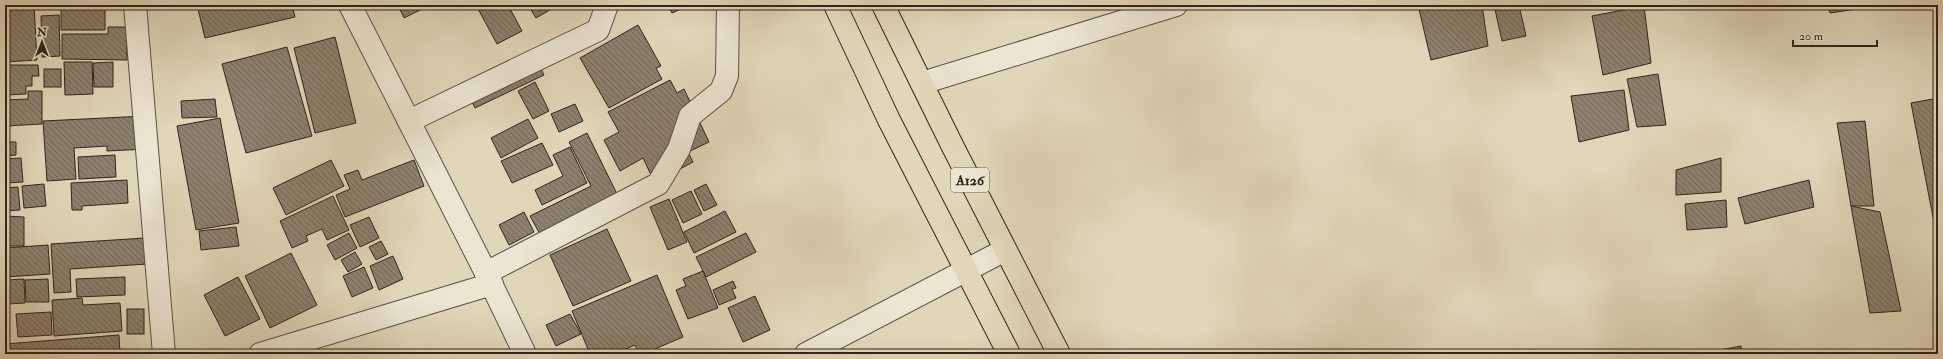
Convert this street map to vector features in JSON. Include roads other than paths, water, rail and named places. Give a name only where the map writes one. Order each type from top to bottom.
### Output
[{"type":"highway","name":"A126","points":[[835,5],[889,120],[1009,354]]},
{"type":"highway","name":"A126","points":[[884,5],[1005,250],[1059,354]]},
{"type":"street","points":[[135,5],[164,354]]},
{"type":"street","points":[[350,5],[489,279],[525,354]]},
{"type":"street","points":[[409,121],[598,30],[607,5]]},
{"type":"street","points":[[260,354],[489,279],[658,184],[679,150],[690,116],[721,91],[727,76],[728,5]]},
{"type":"street","points":[[922,83],[1176,5]]},
{"type":"street","points":[[806,354],[1005,250]]}]
